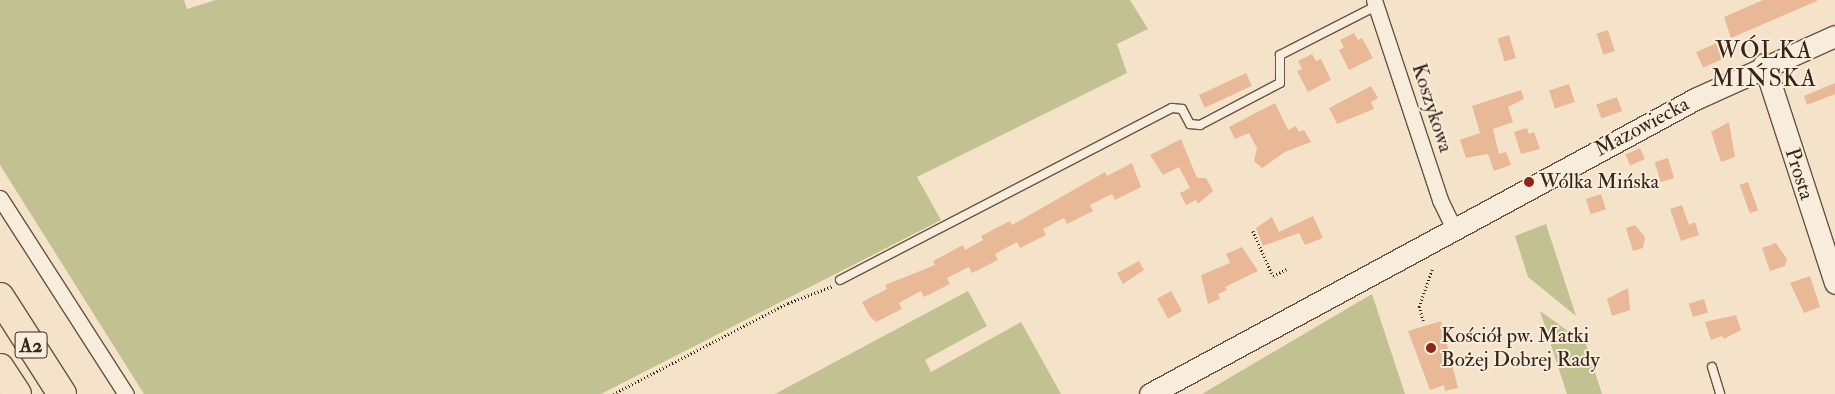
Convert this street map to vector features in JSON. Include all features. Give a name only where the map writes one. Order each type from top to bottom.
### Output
[{"type":"highway","name":"A2","points":[[0,297],[62,394]]},
{"type":"highway","name":"A2","points":[[0,368],[17,394]]},
{"type":"street","name":"Koszykowa","points":[[1375,3],[1440,200],[1454,227]]},
{"type":"street","name":"Mazowiecka","points":[[1150,394],[1454,227],[1764,64],[1835,36]]},
{"type":"street","name":"Prosta","points":[[1764,64],[1835,283]]},
{"type":"street","points":[[0,198],[126,394]]},
{"type":"lane","points":[[840,280],[1172,108],[1182,109],[1190,124],[1200,125],[1280,84],[1280,55],[1375,3]]},
{"type":"lane","points":[[1712,367],[1720,394]]},
{"type":"path","points":[[1254,231],[1273,276],[1287,269]]},
{"type":"path","points":[[1423,321],[1420,307],[1432,269]]},
{"type":"path","points":[[613,394],[840,280]]},
{"type":"shaded area","points":[[0,0],[184,0],[187,9],[216,0],[1130,0],[1148,29],[1117,44],[1127,73],[917,177],[941,220],[601,394],[144,394],[0,165]]},
{"type":"shaded area","points":[[1546,224],[1576,316],[1528,277],[1515,236]]},
{"type":"shaded area","points":[[968,291],[987,326],[925,360],[931,372],[1021,322],[1061,394],[775,394]]},
{"type":"shaded area","points":[[1372,294],[1405,394],[1202,394]]},
{"type":"shaded area","points":[[1540,311],[1586,344],[1602,394],[1567,394]]},
{"type":"building","points":[[1763,0],[1817,1],[1731,38],[1724,17]]},
{"type":"building","points":[[1608,30],[1615,51],[1603,55],[1597,34]]},
{"type":"building","points":[[1354,33],[1358,40],[1362,38],[1373,58],[1349,70],[1339,50],[1344,47],[1340,40]]},
{"type":"building","points":[[1509,35],[1516,58],[1505,61],[1498,39]]},
{"type":"building","points":[[1719,42],[1726,58],[1703,68],[1696,52]]},
{"type":"building","points":[[1312,54],[1316,61],[1321,59],[1331,80],[1308,92],[1297,71],[1302,69],[1298,61]]},
{"type":"building","points":[[1246,73],[1252,86],[1205,108],[1199,95]]},
{"type":"building","points":[[1835,83],[1835,94],[1807,105],[1804,96]]},
{"type":"building","points":[[1569,84],[1575,102],[1555,109],[1549,90]]},
{"type":"building","points":[[1371,86],[1378,98],[1371,102],[1374,109],[1337,124],[1329,108]]},
{"type":"building","points":[[1521,90],[1524,99],[1508,107],[1513,122],[1493,129],[1499,154],[1506,152],[1511,165],[1494,171],[1488,154],[1466,158],[1460,140],[1480,133],[1472,106]]},
{"type":"building","points":[[1617,97],[1622,111],[1601,119],[1596,105]]},
{"type":"building","points":[[1275,103],[1288,130],[1296,126],[1299,132],[1304,130],[1311,142],[1285,152],[1262,168],[1254,161],[1257,148],[1249,133],[1235,139],[1229,127]]},
{"type":"building","points":[[1729,122],[1735,157],[1721,162],[1711,132]]},
{"type":"building","points":[[1527,128],[1529,134],[1534,132],[1540,149],[1521,154],[1514,132]]},
{"type":"building","points":[[1181,139],[1197,178],[1206,178],[1213,191],[1198,204],[1196,200],[1186,205],[1180,193],[1190,188],[1179,167],[1163,175],[1150,155]]},
{"type":"building","points":[[1640,148],[1645,159],[1630,165],[1625,155]]},
{"type":"building","points":[[1668,158],[1674,178],[1661,182],[1655,162]]},
{"type":"building","points":[[1132,163],[1141,187],[1115,200],[1112,194],[1090,205],[1093,211],[1067,224],[1064,218],[1043,229],[1046,235],[1020,248],[1017,242],[995,254],[998,260],[972,273],[969,267],[947,278],[950,284],[924,297],[921,291],[917,293],[899,303],[902,309],[876,322],[870,317],[862,302],[887,289],[885,285],[935,265],[933,261],[963,245],[965,250],[983,240],[981,236],[1010,221],[1012,225],[1105,172],[1107,176]]},
{"type":"building","points":[[1748,182],[1758,210],[1750,213],[1740,185]]},
{"type":"building","points":[[1601,194],[1606,209],[1591,214],[1586,199]]},
{"type":"building","points":[[1682,205],[1689,225],[1695,222],[1699,235],[1681,241],[1670,209]]},
{"type":"building","points":[[1313,216],[1323,238],[1305,245],[1299,233],[1263,246],[1256,228],[1272,217],[1279,232]]},
{"type":"building","points":[[1635,225],[1645,237],[1643,248],[1633,251],[1626,228]]},
{"type":"building","points":[[1776,243],[1787,259],[1785,266],[1770,271],[1762,248]]},
{"type":"building","points":[[1242,247],[1258,271],[1225,287],[1227,290],[1218,294],[1220,299],[1208,304],[1201,275],[1230,263],[1226,254]]},
{"type":"building","points":[[1139,261],[1144,270],[1123,284],[1117,273]]},
{"type":"building","points":[[1810,276],[1820,307],[1804,313],[1790,283]]},
{"type":"building","points":[[1628,288],[1630,310],[1612,316],[1607,299]]},
{"type":"building","points":[[1171,291],[1182,311],[1168,319],[1157,299]]},
{"type":"building","points":[[1704,299],[1708,312],[1693,317],[1689,304]]},
{"type":"building","points":[[1736,315],[1741,330],[1724,339],[1722,336],[1711,340],[1705,322]]},
{"type":"building","name":"Kościół pw. Matki Bożej Dobrej Rady","points":[[1441,321],[1458,388],[1445,391],[1444,385],[1430,390],[1408,331]]},
{"type":"place","name":"Wólka Mińska","points":[[1529,182]]},
{"type":"place","name":"Kościół pw. Matki Bożej Dobrej Rady","points":[[1431,348]]},
{"type":"district","name":"WÓLKA MIŃSKA","points":[[1764,65]]}]
